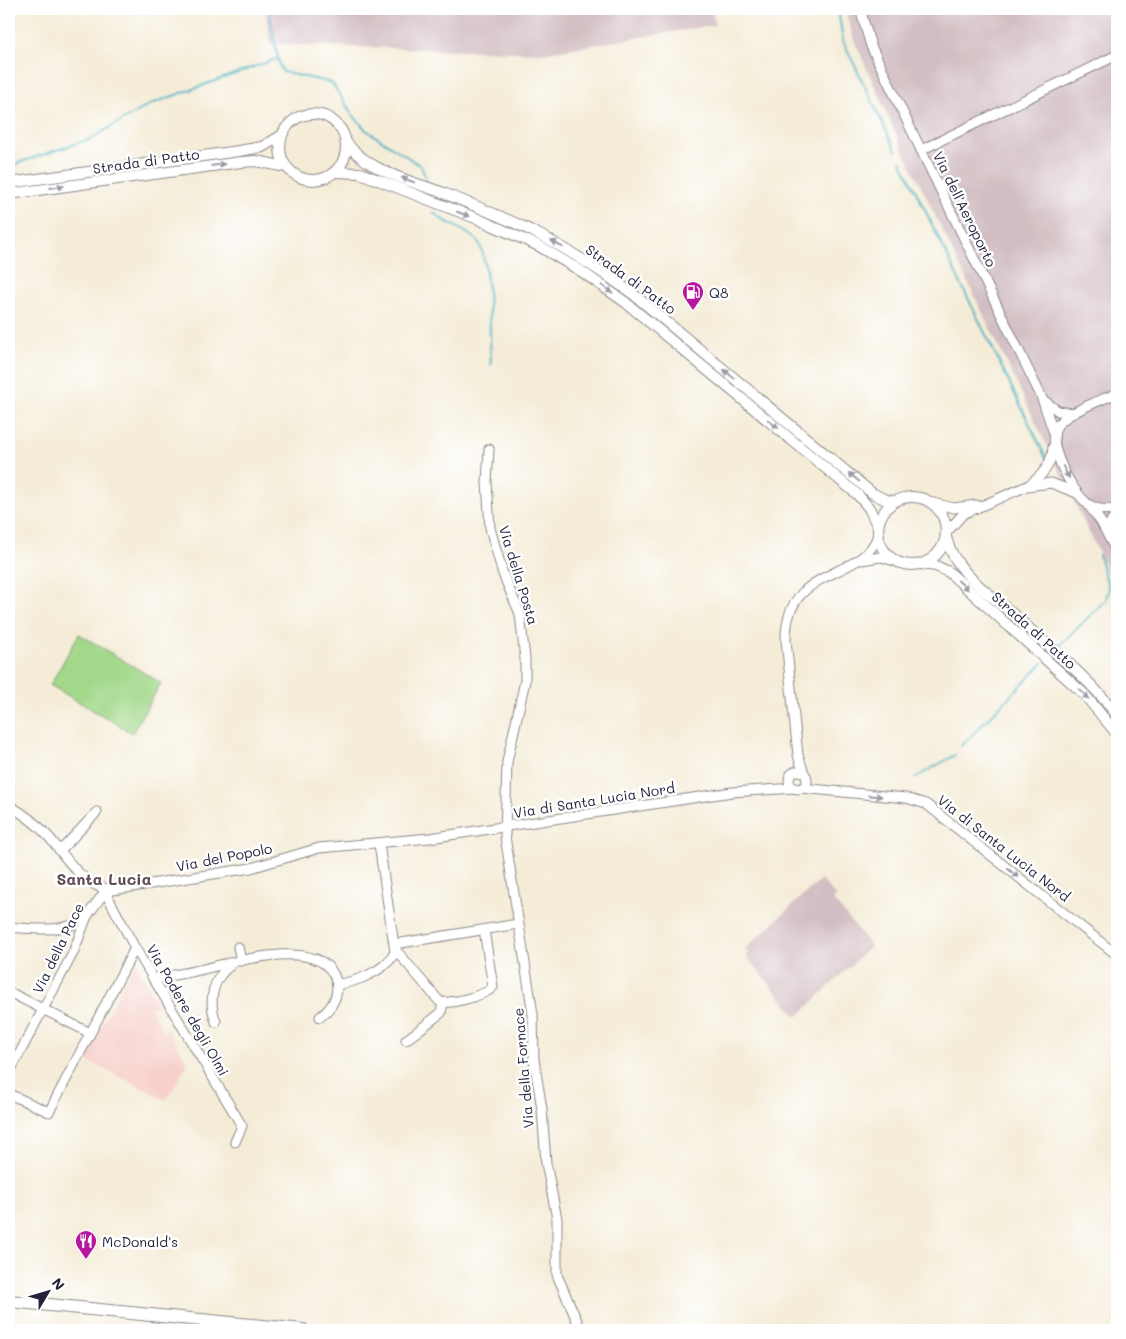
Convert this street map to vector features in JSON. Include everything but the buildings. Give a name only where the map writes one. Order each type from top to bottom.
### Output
[{"type":"highway","points":[[9,1301],[303,1330]]},
{"type":"highway","points":[[9,1309],[220,1330]]},
{"type":"main road","name":"Strada di Patto","points":[[9,183],[262,147],[281,136],[287,125],[297,117],[316,113],[328,117],[338,125],[346,142],[358,155],[376,167],[530,230],[604,273],[633,294],[872,493],[886,500],[895,501]]},
{"type":"main road","points":[[281,136],[280,152],[286,167]]},
{"type":"main road","points":[[335,172],[344,158],[346,142]]},
{"type":"main road","name":"Strada di Patto","points":[[9,194],[256,161],[286,167],[296,176],[309,180],[323,179],[335,172],[360,173],[539,246],[581,271],[632,308],[858,495],[869,508],[878,531]]},
{"type":"main road","points":[[912,496],[933,504],[943,516],[946,535],[936,556],[921,564],[910,565],[898,562],[883,550],[878,531],[882,514],[895,501],[912,496]]},
{"type":"main road","name":"Strada di Patto","points":[[946,535],[950,552],[966,573],[1079,674],[1117,715]]},
{"type":"main road","name":"Strada di Patto","points":[[921,564],[936,566],[949,572],[1084,694],[1117,734]]},
{"type":"street","points":[[860,9],[871,46],[921,150]]},
{"type":"street","name":"Via dell'Aeroporto","points":[[1054,432],[1041,396],[921,150],[1117,55]]},
{"type":"street","points":[[1027,486],[1046,469],[1050,461],[1054,432],[1060,423],[1074,413],[1117,393]]},
{"type":"street","name":"Via dell'Aeroporto","points":[[1041,396],[1054,409],[1062,413],[1074,413]]},
{"type":"street","points":[[1053,444],[1077,493]]},
{"type":"street","name":"Via della Posta","points":[[489,449],[486,482],[490,528],[503,574],[520,614],[525,659],[525,681],[507,762],[505,828]]},
{"type":"street","points":[[946,535],[963,514],[983,504],[1027,486],[1051,483],[1077,493],[1088,503],[1117,553]]},
{"type":"street","points":[[1088,503],[1103,510],[1117,508]]},
{"type":"street","points":[[933,504],[954,508],[983,504]]},
{"type":"street","points":[[1108,535],[1110,523],[1117,513]]},
{"type":"street","points":[[798,755],[791,784],[798,788],[807,780],[798,755],[786,640],[788,622],[796,603],[810,586],[822,577],[856,562],[870,552],[878,531]]},
{"type":"street","points":[[856,562],[881,558],[898,562]]},
{"type":"street","points":[[776,788],[784,784],[792,774],[804,773]]},
{"type":"street","name":"Via di Santa Lucia Nord","points":[[505,828],[732,792],[776,788],[798,788],[906,798],[926,804],[1117,955]]},
{"type":"street","name":"Via del Popolo","points":[[9,806],[41,829],[80,875],[97,886],[107,889],[124,889],[252,868],[319,848],[379,844],[505,828]]},
{"type":"street","points":[[60,851],[97,812]]},
{"type":"street","name":"Via della Fornace","points":[[505,828],[533,1014],[534,1060],[542,1109],[546,1163],[557,1219],[557,1275],[581,1330]]},
{"type":"street","points":[[337,984],[362,980],[392,958],[395,946],[379,844]]},
{"type":"street","name":"Via della Pace","points":[[9,1073],[73,953],[87,916],[107,889]]},
{"type":"street","name":"Via Podere degli Olmi","points":[[107,889],[109,899],[135,948],[242,1126],[235,1142]]},
{"type":"street","points":[[9,927],[64,927],[76,924],[87,916]]},
{"type":"street","points":[[395,946],[518,924]]},
{"type":"street","points":[[443,1003],[485,993],[492,987],[484,930]]},
{"type":"street","points":[[395,946],[443,1003]]},
{"type":"street","points":[[216,1022],[212,1005],[212,990],[222,973],[237,962],[238,947]]},
{"type":"street","points":[[9,1094],[49,1112],[135,948]]},
{"type":"street","points":[[153,979],[274,955],[306,957],[327,964],[334,972],[337,984],[333,1002],[320,1017]]},
{"type":"street","points":[[9,992],[90,1033]]},
{"type":"street","points":[[406,1040],[441,1013],[443,1003]]},
{"type":"shaded area","points":[[265,9],[712,9],[715,25],[542,53],[270,44]]},
{"type":"shaded area","points":[[845,9],[1117,9],[1117,590],[902,147],[854,40]]},
{"type":"shaded area","points":[[821,879],[836,897],[833,900],[871,946],[797,1017],[746,956],[749,953],[745,949]]},
{"type":"shaded area","points":[[135,963],[158,1003],[151,1008],[164,1032],[168,1030],[188,1064],[166,1100],[84,1059]]},
{"type":"green space","points":[[79,634],[161,683],[132,733],[50,685]]},
{"type":"waterway","points":[[269,9],[276,52],[283,72],[332,83],[352,114],[366,130],[421,166],[427,181]]},
{"type":"waterway","points":[[838,9],[843,41],[896,151]]},
{"type":"waterway","points":[[9,166],[90,139],[151,104],[276,59]]},
{"type":"waterway","points":[[901,161],[1047,460]]},
{"type":"waterway","points":[[433,212],[473,237],[478,242],[482,251],[487,282],[491,365]]},
{"type":"waterway","points":[[1058,647],[1106,600],[1109,589],[1099,555]]},
{"type":"waterway","points":[[961,746],[1043,663]]},
{"type":"waterway","points":[[915,778],[955,755]]},
{"type":"place","name":"Q8","points":[[693,311]]},
{"type":"place","name":"McDonald's","points":[[86,1260]]},
{"type":"district","name":"Santa Lucia","points":[[104,878]]}]
